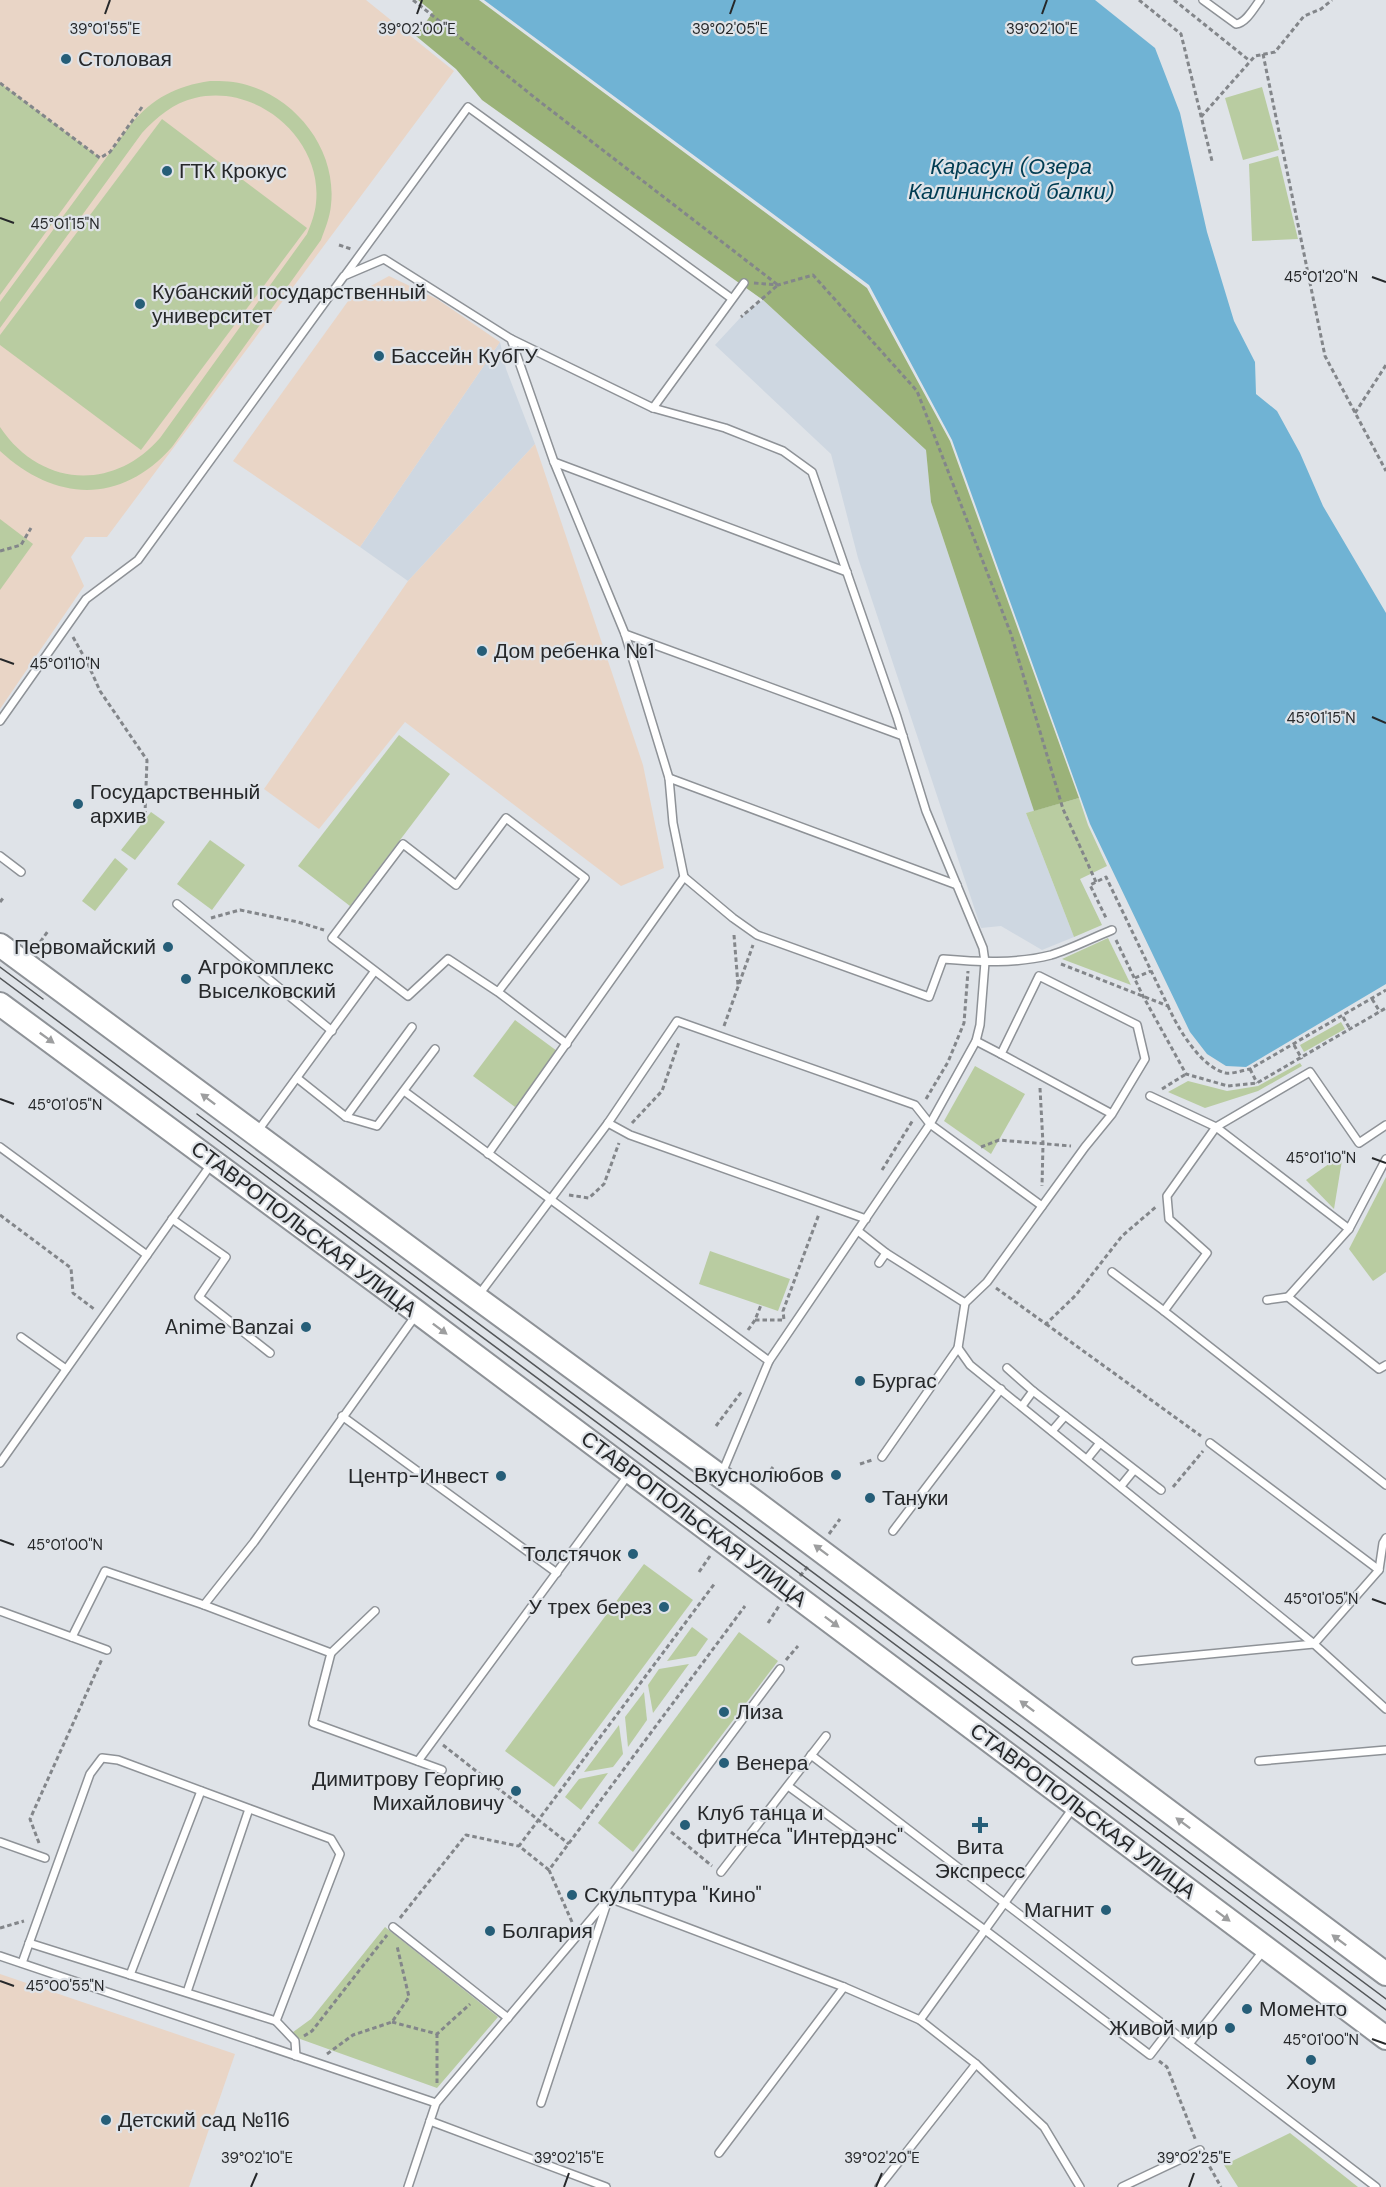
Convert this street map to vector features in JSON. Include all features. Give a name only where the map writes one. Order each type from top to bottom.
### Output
[{"type":"main road","points":[[0,945],[477,1299],[721,1476],[1386,1974]]},
{"type":"main road","name":"СТАВРОПОЛЬСКАЯ УЛИЦА","points":[[0,1004],[417,1312],[1386,2038]]},
{"type":"lane","points":[[1203,0],[1236,24],[1245,20],[1260,0]]},
{"type":"lane","points":[[0,721],[86,598],[138,560],[468,107],[731,298]]},
{"type":"lane","points":[[344,276],[384,259],[512,339],[653,408],[725,428],[783,451],[812,472],[903,736],[926,811],[983,948],[985,962],[980,1025],[976,1041],[930,1125],[769,1361],[721,1476]]},
{"type":"lane","points":[[653,408],[744,283]]},
{"type":"lane","points":[[512,339],[554,462],[625,634],[669,778],[673,823],[684,877],[757,935],[929,997],[943,959],[985,962],[1042,957],[1112,930]]},
{"type":"lane","points":[[554,462],[847,572]]},
{"type":"lane","points":[[625,634],[903,736]]},
{"type":"lane","points":[[669,778],[957,885]]},
{"type":"lane","points":[[498,992],[585,878],[506,818],[456,885],[403,844],[332,938],[408,996],[448,959],[498,992],[567,1044]]},
{"type":"lane","points":[[0,856],[21,872]]},
{"type":"lane","points":[[488,1154],[684,877]]},
{"type":"lane","points":[[177,904],[332,1031]]},
{"type":"lane","points":[[255,1134],[374,972]]},
{"type":"lane","points":[[882,1457],[958,1348],[964,1303],[987,1282],[1085,1147],[1112,1114],[1145,1059],[1137,1025],[1039,976],[1001,1054]]},
{"type":"lane","points":[[477,1299],[608,1123],[677,1021],[905,1101],[920,1110],[930,1125],[1042,1206]]},
{"type":"lane","points":[[346,1117],[412,1027]]},
{"type":"lane","points":[[976,1041],[1112,1114]]},
{"type":"lane","points":[[297,1078],[346,1117],[377,1126],[435,1049]]},
{"type":"lane","points":[[1164,1311],[1207,1252],[1169,1219],[1167,1196],[1216,1127],[1310,1072],[1359,1143],[1386,1125]]},
{"type":"lane","points":[[404,1091],[769,1361]]},
{"type":"lane","points":[[1150,1096],[1216,1127],[1349,1229]]},
{"type":"lane","points":[[608,1123],[630,1135],[866,1219]]},
{"type":"lane","points":[[0,1148],[147,1255]]},
{"type":"lane","points":[[1267,1300],[1288,1297],[1349,1229],[1386,1159]]},
{"type":"lane","points":[[0,1464],[213,1161]]},
{"type":"lane","points":[[172,1219],[226,1257],[199,1297],[270,1353]]},
{"type":"lane","points":[[858,1231],[886,1253],[964,1303]]},
{"type":"lane","points":[[879,1263],[886,1253]]},
{"type":"lane","points":[[1112,1272],[1386,1485]]},
{"type":"lane","points":[[1288,1297],[1379,1369],[1386,1365]]},
{"type":"lane","points":[[204,1605],[254,1542],[417,1312]]},
{"type":"lane","points":[[21,1337],[66,1370]]},
{"type":"lane","points":[[958,1348],[970,1365],[1153,1511],[1314,1644],[1386,1709]]},
{"type":"lane","points":[[1007,1368],[1033,1391],[1161,1490]]},
{"type":"lane","points":[[893,1531],[1001,1389]]},
{"type":"lane","points":[[1022,1406],[1033,1391]]},
{"type":"lane","points":[[342,1416],[557,1573]]},
{"type":"lane","points":[[1052,1431],[1065,1416]]},
{"type":"lane","points":[[1087,1459],[1100,1443]]},
{"type":"lane","points":[[1210,1443],[1379,1570]]},
{"type":"lane","points":[[1121,1486],[1134,1470]]},
{"type":"lane","points":[[418,1761],[630,1472]]},
{"type":"lane","points":[[1136,1661],[1314,1644],[1379,1570],[1383,1543],[1386,1538]]},
{"type":"lane","points":[[72,1637],[105,1571],[204,1605],[331,1653]]},
{"type":"lane","points":[[0,1611],[106,1650]]},
{"type":"lane","points":[[375,1611],[331,1653],[313,1723],[441,1770]]},
{"type":"lane","points":[[408,2187],[436,2103],[609,1898],[780,1669]]},
{"type":"lane","points":[[721,1872],[826,1736]]},
{"type":"lane","points":[[1259,1761],[1386,1750]]},
{"type":"lane","points":[[811,1755],[1376,2187]]},
{"type":"lane","points":[[22,1963],[90,1774],[102,1758],[118,1760],[331,1839],[340,1854],[276,2020]]},
{"type":"lane","points":[[788,1786],[985,1930],[1150,2055],[1170,2029]]},
{"type":"lane","points":[[130,1975],[201,1791]]},
{"type":"lane","points":[[920,2020],[1075,1805]]},
{"type":"lane","points":[[187,1992],[249,1809]]},
{"type":"lane","points":[[0,1842],[45,1858]]},
{"type":"lane","points":[[609,1898],[844,1987],[920,2020],[976,2064],[1044,2127],[1080,2187]]},
{"type":"lane","points":[[541,2103],[609,1898]]},
{"type":"lane","points":[[393,1927],[508,2018]]},
{"type":"lane","points":[[29,1943],[276,2020],[295,2041],[296,2056]]},
{"type":"lane","points":[[1189,2044],[1266,1948]]},
{"type":"lane","points":[[0,1956],[436,2103]]},
{"type":"lane","points":[[719,2152],[844,1987]]},
{"type":"lane","points":[[879,2187],[976,2064]]},
{"type":"lane","points":[[430,2121],[606,2187]]},
{"type":"lane","points":[[1122,2187],[1200,2150]]},
{"type":"path","points":[[413,0],[539,101],[778,285]]},
{"type":"path","points":[[1139,0],[1181,33],[1212,161]]},
{"type":"path","points":[[1174,0],[1251,61]]},
{"type":"path","points":[[1201,117],[1255,56],[1275,52],[1304,16],[1321,9],[1332,0]]},
{"type":"path","points":[[1263,54],[1325,356],[1386,471]]},
{"type":"path","points":[[0,83],[100,158],[110,152],[142,107]]},
{"type":"path","points":[[744,283],[778,285],[813,275],[916,391],[1011,634],[1063,809],[1096,882]]},
{"type":"path","points":[[741,317],[778,285]]},
{"type":"path","points":[[1356,413],[1386,366]]},
{"type":"path","points":[[0,550],[21,545],[31,528]]},
{"type":"path","points":[[66,626],[88,664],[100,691],[147,759],[145,813]]},
{"type":"path","points":[[1386,990],[1250,1069],[1227,1073],[1205,1062],[1178,1028],[1106,877],[1090,885],[1143,996],[1185,1074],[1228,1086],[1257,1083],[1386,1008]]},
{"type":"path","points":[[0,902],[4,897]]},
{"type":"path","points":[[198,921],[240,910],[308,925],[329,932],[332,938]]},
{"type":"path","points":[[733,918],[738,988]]},
{"type":"path","points":[[720,1036],[757,935]]},
{"type":"path","points":[[1042,957],[1168,1006]]},
{"type":"path","points":[[878,1176],[948,1062],[964,1023],[969,961]]},
{"type":"path","points":[[1135,978],[1151,971]]},
{"type":"path","points":[[1372,999],[1380,1012]]},
{"type":"path","points":[[1343,1017],[1350,1029]]},
{"type":"path","points":[[1294,1045],[1302,1058]]},
{"type":"path","points":[[1250,1069],[1257,1083]]},
{"type":"path","points":[[1039,1074],[1043,1143],[1042,1206]]},
{"type":"path","points":[[1164,1088],[1185,1074]]},
{"type":"path","points":[[968,1152],[999,1140],[1085,1147]]},
{"type":"path","points":[[1046,1324],[1076,1295],[1122,1236],[1167,1196]]},
{"type":"path","points":[[784,1320],[783,1311],[823,1204]]},
{"type":"path","points":[[0,1215],[71,1269],[74,1293],[104,1316]]},
{"type":"path","points":[[987,1282],[1210,1443],[1153,1511]]},
{"type":"path","points":[[741,1340],[755,1320],[761,1305]]},
{"type":"path","points":[[779,1329],[791,1311]]},
{"type":"path","points":[[755,1320],[784,1320]]},
{"type":"path","points":[[717,1426],[748,1382]]},
{"type":"path","points":[[750,1498],[772,1467]]},
{"type":"path","points":[[768,1623],[840,1519]]},
{"type":"path","points":[[699,1572],[721,1540]]},
{"type":"path","points":[[519,1846],[715,1583]]},
{"type":"path","points":[[549,1870],[745,1606]]},
{"type":"path","points":[[780,1669],[798,1646]]},
{"type":"path","points":[[45,1858],[30,1819],[106,1650]]},
{"type":"path","points":[[435,1739],[569,1844]]},
{"type":"path","points":[[662,1826],[721,1872]]},
{"type":"path","points":[[295,2041],[312,2031],[466,1835],[519,1846],[549,1870],[574,1925],[581,1932]]},
{"type":"path","points":[[0,1928],[29,1919]]},
{"type":"path","points":[[392,2022],[409,1997],[393,1927]]},
{"type":"path","points":[[436,2103],[437,2034],[479,1995]]},
{"type":"path","points":[[316,2063],[353,2035],[392,2022],[437,2034]]},
{"type":"path","points":[[1150,2055],[1167,2067],[1200,2150],[1221,2187]]},
{"type":"shaded area","name":"Кубанский государственный университет","points":[[0,0],[366,0],[454,71],[107,537],[85,537],[71,557],[84,586],[0,709]]},
{"type":"shaded area","points":[[389,276],[437,299],[500,342],[360,547],[233,461],[351,297]]},
{"type":"shaded area","points":[[763,300],[926,450],[931,502],[1034,811],[1026,813],[1074,937],[1042,950],[1001,926],[981,928],[858,558],[831,454],[715,345],[741,317]]},
{"type":"shaded area","points":[[500,342],[506,369],[535,444],[408,581],[360,547]]},
{"type":"shaded area","name":"Дом ребенка №1","points":[[535,444],[643,765],[664,868],[621,886],[405,722],[319,829],[264,789],[408,581]]},
{"type":"shaded area","name":"Детский сад №116","points":[[0,1974],[235,2054],[189,2187],[0,2187]]},
{"type":"green space","points":[[418,0],[479,0],[867,288],[950,441],[1079,798],[1034,811],[931,502],[926,450],[763,300],[482,100],[456,69],[416,36],[433,12]]},
{"type":"green space","points":[[210,81],[238,83],[265,92],[298,115],[310,130],[321,147],[328,166],[331,185],[330,209],[321,240],[172,447],[152,466],[131,479],[110,487],[88,490],[65,487],[43,480],[21,468],[0,451],[0,427],[16,447],[35,462],[56,471],[77,475],[99,474],[121,467],[141,455],[160,438],[307,234],[316,203],[315,179],[309,157],[297,138],[281,121],[262,108],[241,99],[218,96],[187,100],[166,111],[142,133],[0,328],[0,302],[131,124],[148,107],[166,95],[186,86]]},
{"type":"green space","points":[[0,83],[100,158],[0,295]]},
{"type":"green space","points":[[1262,87],[1279,150],[1243,160],[1225,98]]},
{"type":"green space","points":[[162,119],[307,228],[141,450],[0,345],[0,335]]},
{"type":"green space","points":[[1278,156],[1298,239],[1252,241],[1249,164]]},
{"type":"green space","points":[[0,519],[33,544],[0,590]]},
{"type":"green space","points":[[399,735],[450,774],[350,906],[298,866]]},
{"type":"green space","points":[[1079,798],[1088,825],[1107,866],[1080,879],[1102,925],[1074,937],[1026,813]]},
{"type":"green space","points":[[151,812],[165,822],[135,860],[121,850]]},
{"type":"green space","points":[[210,840],[245,865],[212,910],[177,884]]},
{"type":"green space","points":[[115,858],[128,869],[95,911],[82,901]]},
{"type":"green space","points":[[1108,938],[1131,985],[1062,959]]},
{"type":"green space","points":[[515,1020],[557,1051],[515,1107],[473,1076]]},
{"type":"green space","points":[[1341,1022],[1345,1029],[1304,1052],[1300,1045]]},
{"type":"green space","points":[[1300,1063],[1302,1066],[1258,1091],[1205,1108],[1168,1092],[1188,1081],[1227,1091],[1258,1086]]},
{"type":"green space","points":[[975,1066],[1025,1094],[991,1154],[944,1121]]},
{"type":"green space","points":[[1343,1154],[1334,1209],[1306,1180]]},
{"type":"green space","points":[[1386,1177],[1386,1272],[1373,1281],[1349,1249]]},
{"type":"green space","points":[[710,1251],[790,1279],[778,1311],[699,1284]]},
{"type":"green space","points":[[644,1564],[693,1600],[554,1787],[505,1751]]},
{"type":"green space","points":[[692,1627],[708,1639],[696,1656],[667,1661]]},
{"type":"green space","points":[[739,1632],[778,1661],[633,1852],[598,1823]]},
{"type":"green space","points":[[689,1664],[653,1713],[648,1685],[659,1669]]},
{"type":"green space","points":[[644,1692],[647,1720],[628,1747],[625,1717]]},
{"type":"green space","points":[[619,1725],[623,1754],[613,1767],[584,1772]]},
{"type":"green space","points":[[608,1773],[581,1810],[565,1797],[579,1779]]},
{"type":"green space","points":[[385,1927],[498,2017],[437,2088],[289,2035],[311,2019]]},
{"type":"green space","points":[[1290,2133],[1358,2187],[1238,2187],[1224,2165]]},
{"type":"water","name":"Карасун (Озера Калининской балки)","points":[[484,0],[1095,0],[1155,48],[1180,113],[1207,232],[1234,321],[1255,362],[1256,394],[1277,411],[1300,453],[1323,506],[1386,613],[1386,984],[1246,1067],[1226,1066],[1207,1054],[1190,1032],[1090,824],[952,440],[869,285]]},
{"type":"tram line","points":[[0,967],[43,999]]},
{"type":"tram line","points":[[0,978],[1386,2010]]},
{"type":"tram line","points":[[197,1114],[1386,1999]]},
{"type":"place","name":"Столовая","points":[[66,59]]},
{"type":"place","name":"ГТК Крокус","points":[[167,171]]},
{"type":"place","name":"Кубанский государственный университет","points":[[140,304]]},
{"type":"place","name":"Бассейн КубГУ","points":[[379,356]]},
{"type":"place","name":"Дом ребенка №1","points":[[482,651]]},
{"type":"place","name":"Государственный архив","points":[[78,804]]},
{"type":"place","name":"Первомайский","points":[[168,947]]},
{"type":"place","name":"Агрокомплекс Выселковский","points":[[186,979]]},
{"type":"place","name":"Anime Banzai","points":[[306,1327]]},
{"type":"place","name":"Бургас","points":[[860,1381]]},
{"type":"place","name":"Вкуснолюбов","points":[[836,1475]]},
{"type":"place","name":"Центр-Инвест","points":[[501,1476]]},
{"type":"place","name":"Тануки","points":[[870,1498]]},
{"type":"place","name":"Толстячок","points":[[633,1554]]},
{"type":"place","name":"У трех берез","points":[[664,1607]]},
{"type":"place","name":"Лиза","points":[[724,1712]]},
{"type":"place","name":"Венера","points":[[724,1763]]},
{"type":"place","name":"Димитрову Георгию Михайловичу","points":[[516,1791]]},
{"type":"place","name":"Клуб танца и фитнеса \"Интердэнс\"","points":[[685,1825]]},
{"type":"place","name":"Вита Экспресс","points":[[980,1825]]},
{"type":"place","name":"Скульптура \"Кино\"","points":[[572,1895]]},
{"type":"place","name":"Магнит","points":[[1106,1910]]},
{"type":"place","name":"Болгария","points":[[490,1931]]},
{"type":"place","name":"Моменто","points":[[1247,2009]]},
{"type":"place","name":"Живой мир","points":[[1230,2028]]},
{"type":"place","name":"Хоум","points":[[1311,2060]]},
{"type":"place","name":"Детский сад №116","points":[[106,2120]]}]
